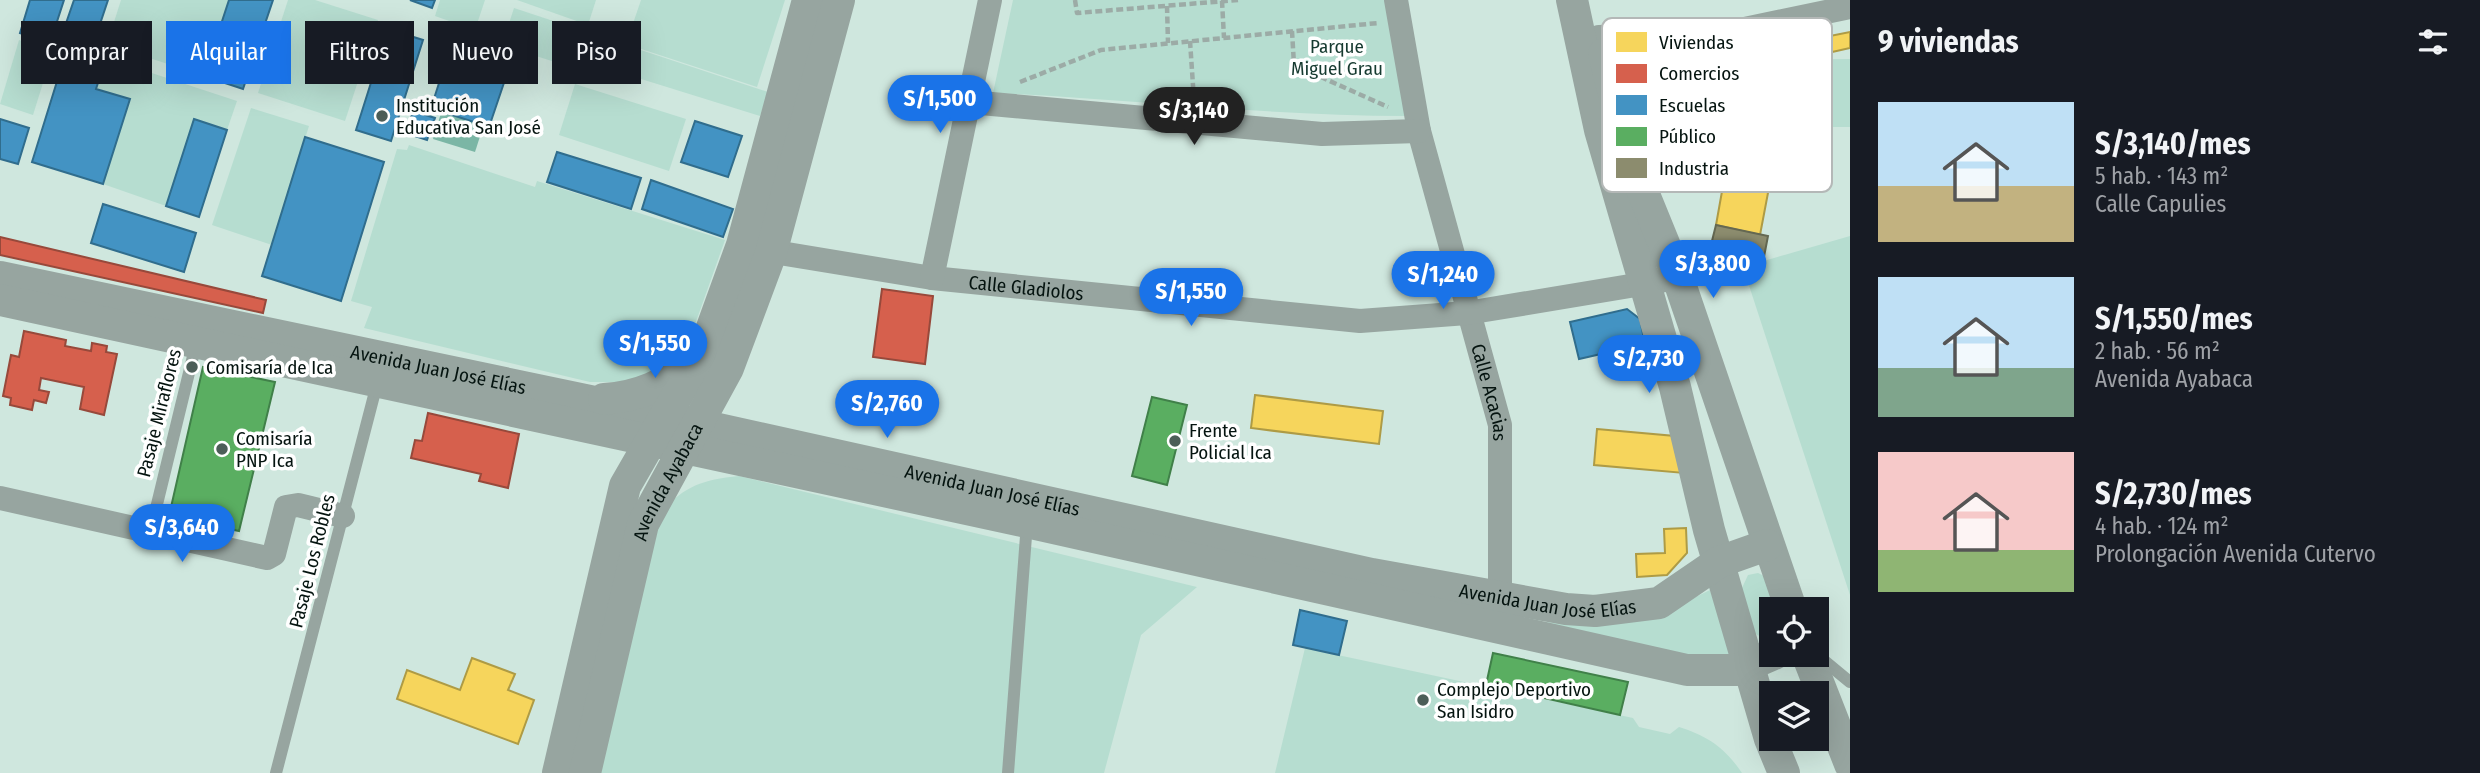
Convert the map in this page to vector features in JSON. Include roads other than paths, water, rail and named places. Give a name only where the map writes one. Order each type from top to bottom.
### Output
[{"type":"street","name":"Avenida Ayabaca","points":[[585,773],[643,524],[728,368],[808,0]]},
{"type":"street","name":"Avenida Ayabaca","points":[[558,773],[625,486],[705,346],[756,249],[839,0]]},
{"type":"street","points":[[932,278],[990,0]]},
{"type":"street","points":[[1572,0],[1602,137]]},
{"type":"street","points":[[1594,0],[1602,49]]},
{"type":"street","points":[[1797,18],[1850,7]]},
{"type":"street","name":"Calle Acacias","points":[[1394,11],[1419,131],[1500,425],[1496,612]]},
{"type":"street","points":[[970,102],[1298,132],[1393,134],[1419,131]]},
{"type":"street","points":[[1618,192],[1675,387],[1718,562],[1759,654]]},
{"type":"street","points":[[1643,192],[1678,278],[1787,597]]},
{"type":"street","name":"Calle Gladiolos","points":[[756,249],[932,278],[1360,321],[1467,313],[1678,278]]},
{"type":"street","name":"Avenida Juan José Elías","points":[[0,277],[380,370],[657,430],[691,437],[773,441],[1372,574],[1687,670],[1737,670],[1759,662]]},
{"type":"street","name":"Avenida Juan José Elías","points":[[0,300],[196,343],[380,370]]},
{"type":"street","points":[[625,486],[606,443],[578,412],[613,398],[652,388],[672,377],[705,346]]},
{"type":"street","points":[[728,368],[735,404],[754,429],[773,441]]},
{"type":"street","name":"Avenida Juan José Elías","points":[[691,437],[745,463],[1027,523],[1496,612],[1637,607],[1659,603],[1718,562],[1768,545]]},
{"type":"street","points":[[643,524],[682,477],[717,463],[745,463]]},
{"type":"street","points":[[0,498],[150,534],[270,558],[274,554],[286,507],[298,506],[343,516]]},
{"type":"street","points":[[1763,667],[1770,739],[1784,773]]},
{"type":"street","points":[[1812,667],[1850,764]]},
{"type":"lane","name":"Pasaje Miraflores","points":[[150,534],[196,343]]},
{"type":"lane","name":"Pasaje Los Robles","points":[[276,773],[380,370]]},
{"type":"lane","points":[[1008,773],[1027,523]]},
{"type":"lane","points":[[1829,665],[1850,682]]},
{"type":"place","name":"Institución Educativa San José","points":[[382,116]]},
{"type":"place","name":"Comisaría de Ica","points":[[192,367]]},
{"type":"place","name":"Frente Policial Ica","points":[[1175,441]]},
{"type":"place","name":"Comisaría PNP Ica","points":[[222,449]]},
{"type":"place","name":"Complejo Deportivo San Isidro","points":[[1423,700]]},
{"type":"park label","name":"Parque Miguel Grau","points":[[1337,57]]}]
